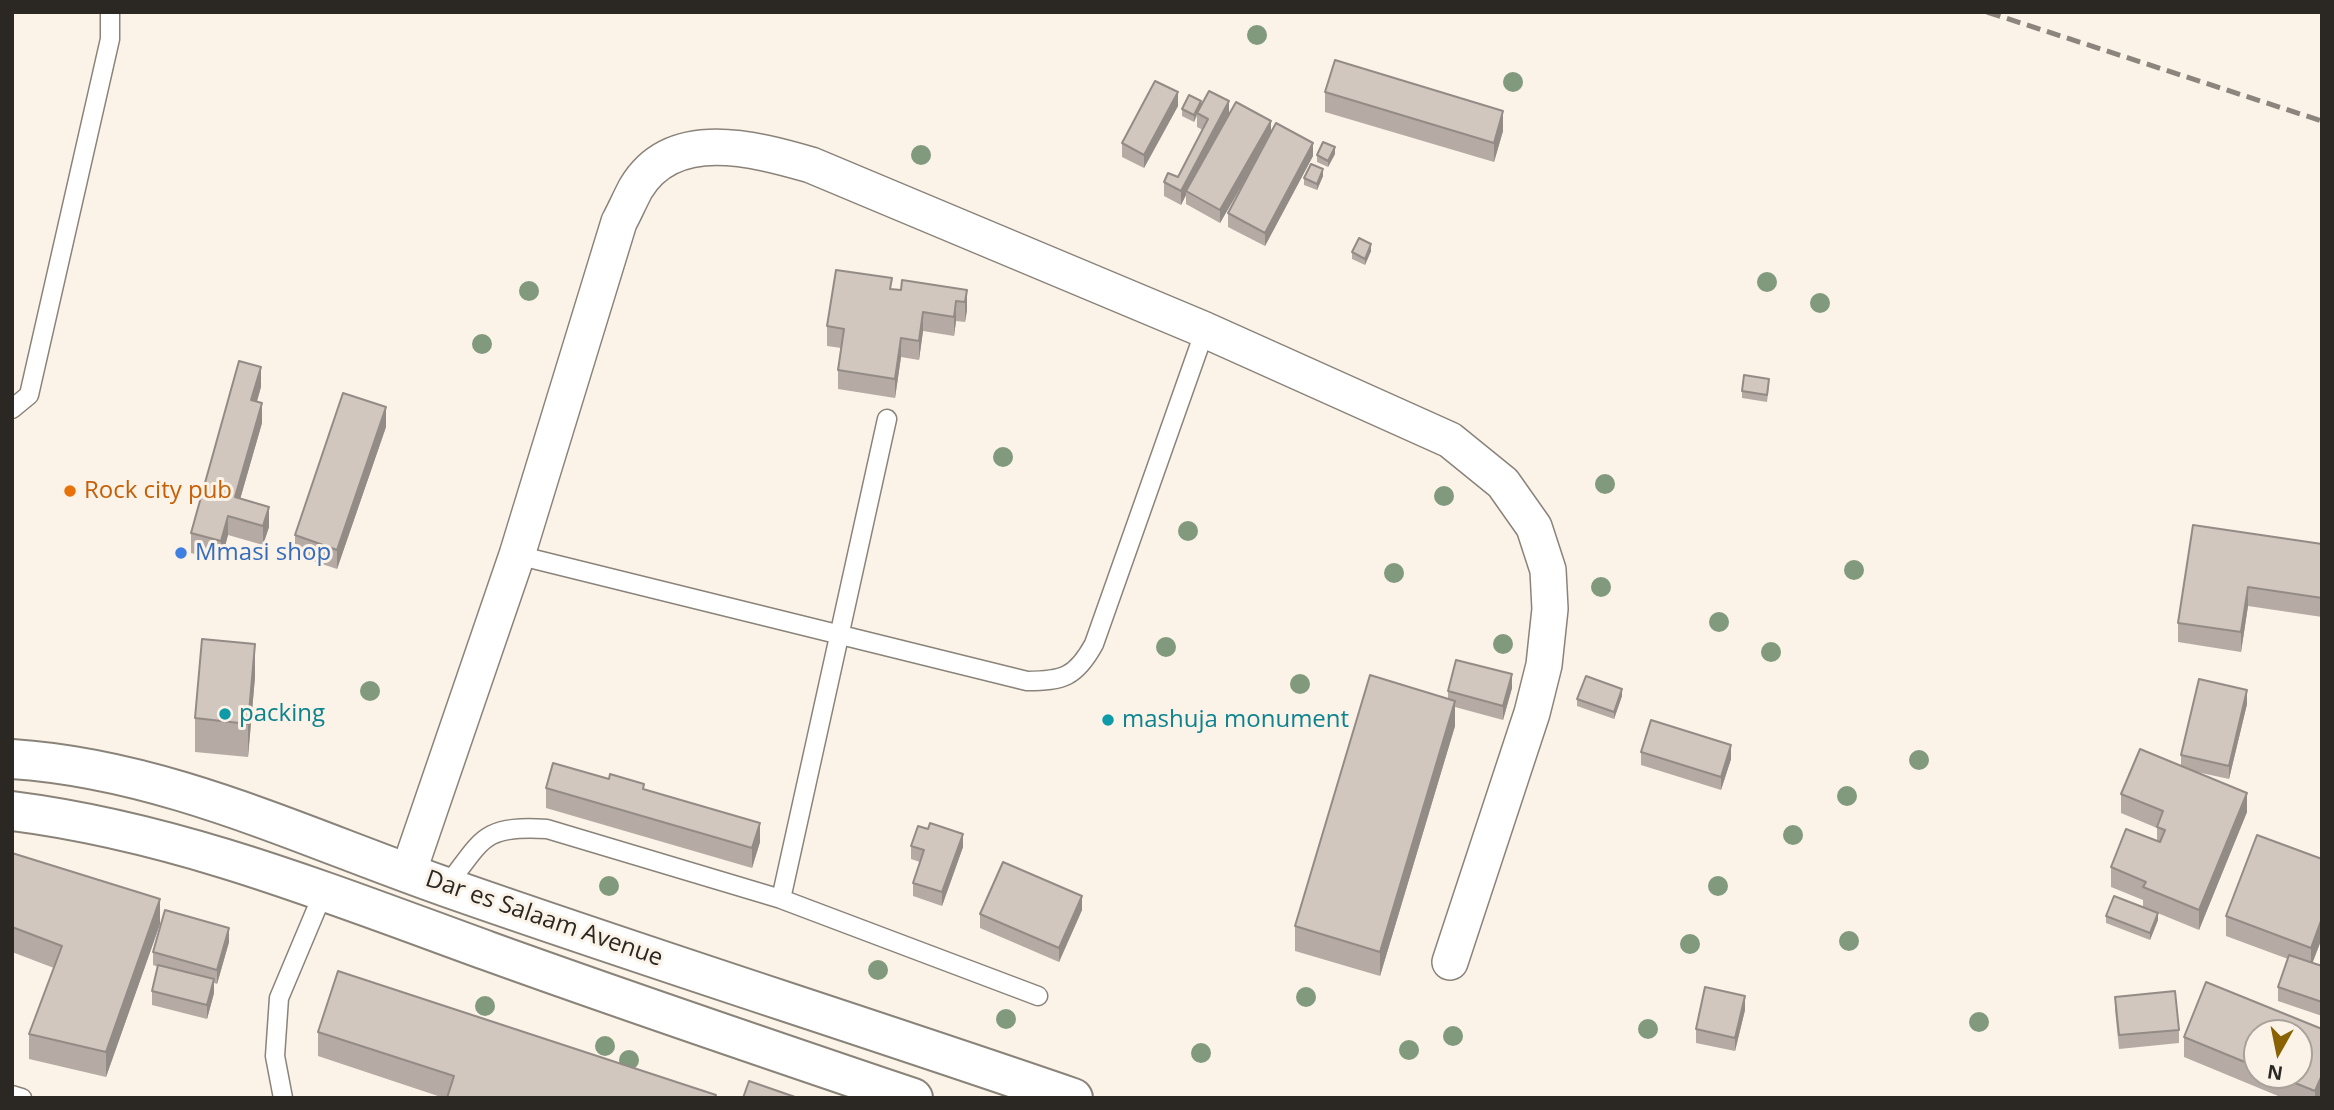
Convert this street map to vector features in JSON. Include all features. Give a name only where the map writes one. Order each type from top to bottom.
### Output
[{"type":"highway","name":"Dar es Salaam Avenue","points":[[12,759],[133,777],[217,801],[446,887],[1073,1098]]},
{"type":"highway","name":"Dar es Salaam Avenue","points":[[12,811],[85,820],[183,845],[324,891],[618,998],[913,1098]]},
{"type":"street","points":[[408,873],[517,555],[620,222],[637,186],[653,168],[676,153],[705,147],[763,151],[811,165],[1205,330],[1450,440],[1503,483],[1534,527],[1548,570],[1550,609],[1544,665],[1532,713],[1450,962]]},
{"type":"lane","points":[[12,409],[29,395],[110,39],[110,12]]},
{"type":"lane","points":[[517,555],[1027,681],[1053,681],[1068,676],[1083,663],[1094,644],[1205,330]]},
{"type":"lane","points":[[781,899],[887,419]]},
{"type":"lane","points":[[446,887],[479,844],[493,833],[510,827],[547,829],[781,899],[1038,996]]},
{"type":"lane","points":[[283,1098],[275,1056],[279,998],[324,891]]},
{"type":"lane","points":[[12,1094],[22,1098]]},
{"type":"building","points":[[1335,60],[1503,111],[1494,143],[1325,92]]},
{"type":"building","points":[[1155,81],[1178,92],[1144,155],[1122,143]]},
{"type":"building","points":[[1209,91],[1229,101],[1181,191],[1164,182],[1168,173],[1178,177],[1208,119],[1197,113]]},
{"type":"building","points":[[1189,95],[1201,101],[1194,115],[1182,109]]},
{"type":"building","points":[[1236,102],[1271,121],[1220,210],[1186,191]]},
{"type":"building","points":[[1276,123],[1313,143],[1265,233],[1228,213]]},
{"type":"building","points":[[1323,142],[1335,147],[1328,161],[1317,155]]},
{"type":"building","points":[[1311,164],[1323,169],[1317,184],[1304,178]]},
{"type":"building","points":[[1359,238],[1371,244],[1365,259],[1352,252]]},
{"type":"building","points":[[836,270],[892,278],[890,289],[901,290],[902,280],[967,290],[965,302],[956,301],[954,317],[923,312],[919,341],[901,338],[895,379],[838,370],[844,329],[827,326]]},
{"type":"building","points":[[239,361],[261,367],[251,400],[262,403],[235,497],[269,507],[263,526],[228,516],[221,541],[191,533]]},
{"type":"building","points":[[1744,375],[1769,379],[1767,395],[1742,391]]},
{"type":"building","points":[[343,393],[386,407],[337,550],[295,535]]},
{"type":"building","points":[[2193,525],[2322,544],[2322,598],[2248,587],[2241,632],[2178,623]]},
{"type":"building","points":[[202,639],[255,644],[248,724],[195,718]]},
{"type":"building","points":[[1456,660],[1512,674],[1503,706],[1448,691]]},
{"type":"building","points":[[1370,675],[1455,701],[1380,952],[1295,926]]},
{"type":"building","points":[[1586,676],[1622,689],[1614,712],[1577,699]]},
{"type":"building","points":[[2199,679],[2247,690],[2229,766],[2181,755]]},
{"type":"building","points":[[1651,720],[1731,745],[1721,777],[1641,752]]},
{"type":"building","points":[[2140,749],[2247,793],[2199,910],[2143,887],[2146,882],[2111,867],[2126,829],[2160,842],[2165,830],[2157,827],[2163,811],[2121,794]]},
{"type":"building","points":[[553,763],[609,779],[610,774],[644,784],[643,789],[760,823],[752,848],[546,788]]},
{"type":"building","points":[[930,823],[963,834],[942,892],[913,883],[924,850],[911,846],[918,826],[928,829]]},
{"type":"building","points":[[2257,835],[2322,859],[2322,918],[2311,948],[2226,916]]},
{"type":"building","points":[[12,853],[160,899],[106,1052],[29,1034],[62,946],[12,927]]},
{"type":"building","points":[[1003,862],[1082,896],[1059,948],[980,914]]},
{"type":"building","points":[[2114,896],[2158,913],[2150,933],[2106,916]]},
{"type":"building","points":[[165,910],[229,928],[217,970],[153,952]]},
{"type":"building","points":[[2289,955],[2322,966],[2322,1002],[2278,987]]},
{"type":"building","points":[[158,965],[214,979],[207,1005],[152,991]]},
{"type":"building","points":[[338,971],[716,1095],[715,1098],[447,1098],[454,1076],[318,1032]]},
{"type":"building","points":[[2206,982],[2297,1019],[2243,1019],[2243,1061],[2184,1037]]},
{"type":"building","points":[[1705,987],[1745,996],[1735,1038],[1696,1029]]},
{"type":"building","points":[[2175,991],[2179,1030],[2119,1035],[2115,997]]},
{"type":"building","points":[[2313,1025],[2322,1029],[2322,1075],[2315,1091],[2310,1089],[2313,1089]]},
{"type":"building","points":[[749,1081],[798,1098],[743,1098]]},
{"type":"railway","points":[[1987,12],[2322,121]]},
{"type":"place","name":"Rock city pub","points":[[70,491]]},
{"type":"place","name":"Mmasi shop","points":[[181,553]]},
{"type":"place","name":"packing","points":[[225,714]]},
{"type":"place","name":"mashuja monument","points":[[1108,720]]}]
